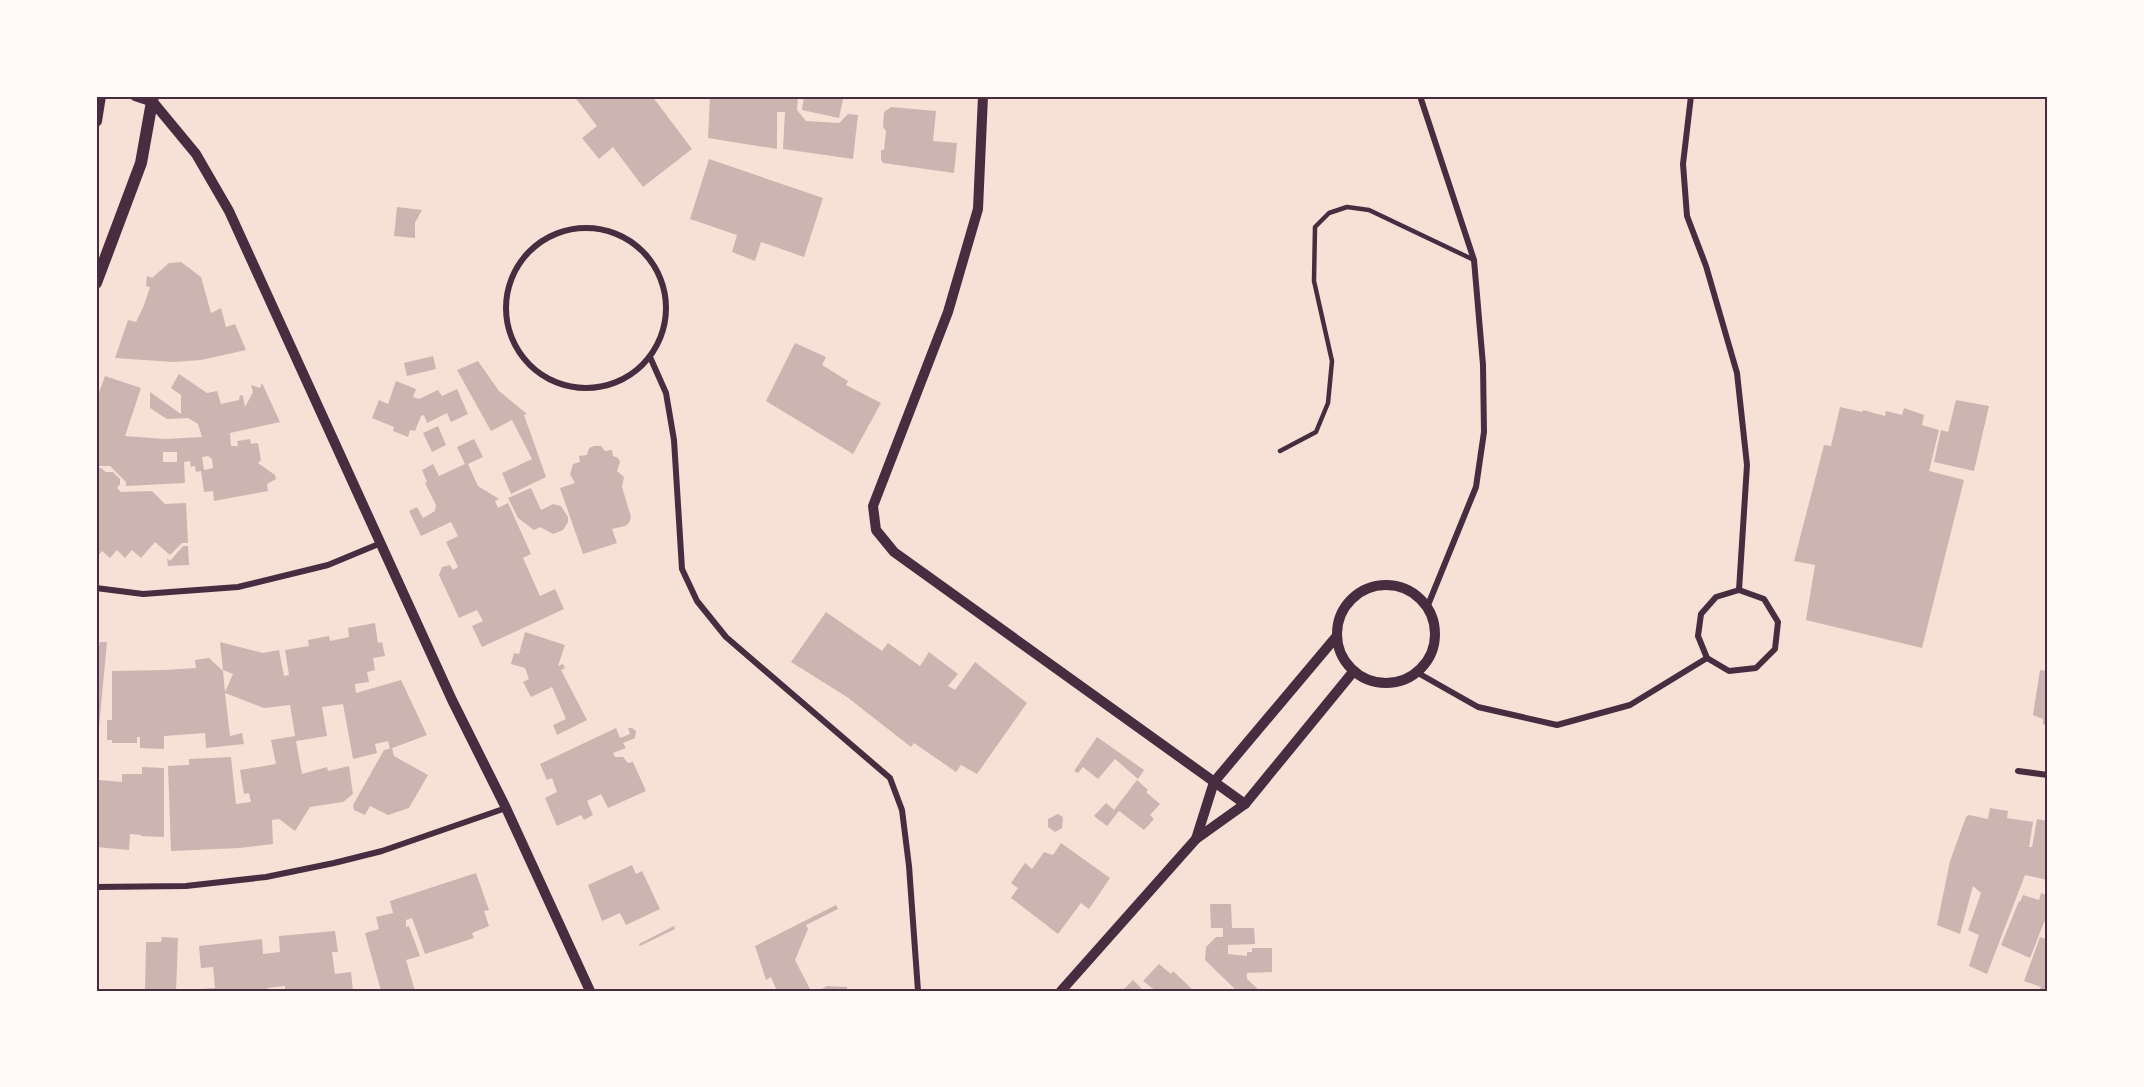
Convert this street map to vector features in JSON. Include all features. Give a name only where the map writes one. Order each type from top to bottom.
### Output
[{"type":"main road","points":[[96,121],[100,96]]},
{"type":"main road","points":[[96,283],[141,163],[153,99]]},
{"type":"street","points":[[135,96],[153,99],[196,154],[229,212],[452,700],[506,808],[590,991]]},
{"type":"street","points":[[983,96],[978,209],[948,312],[873,506],[876,530],[894,552],[1245,804]]},
{"type":"street","points":[[1420,96],[1474,260],[1484,365],[1484,432],[1476,487],[1428,605]]},
{"type":"street","points":[[1691,96],[1683,164],[1687,216],[1706,266],[1737,373],[1747,465],[1739,590]]},
{"type":"street","points":[[579,227],[605,229],[630,240],[650,258],[662,281],[667,308],[662,334],[650,357],[630,375],[605,386],[579,388],[553,381],[531,367],[514,346],[506,321],[506,294],[514,269],[531,248],[553,234],[579,227]]},
{"type":"street","points":[[650,357],[666,393],[674,440],[682,569],[697,601],[726,637],[890,778],[902,810],[909,866],[918,991]]},
{"type":"street","points":[[96,588],[143,594],[238,587],[328,565],[381,543]]},
{"type":"street","points":[[1196,839],[1214,782],[1335,637],[1340,612],[1357,592],[1382,584],[1407,588],[1428,605],[1436,629],[1432,654],[1418,673],[1397,682],[1374,682],[1353,672],[1341,656],[1335,637]]},
{"type":"street","points":[[1739,590],[1764,599],[1774,614],[1778,622],[1776,649],[1756,668],[1729,671],[1707,658],[1698,636],[1701,614],[1716,597],[1739,590]]},
{"type":"street","points":[[1418,673],[1478,706],[1557,725],[1630,705],[1707,658]]},
{"type":"street","points":[[1061,991],[1196,839],[1245,804],[1353,672]]},
{"type":"street","points":[[2018,771],[2048,776]]},
{"type":"street","points":[[96,887],[186,886],[266,877],[382,851],[506,808]]},
{"type":"lane","points":[[1280,451],[1316,432],[1328,403],[1332,362],[1314,281],[1315,227],[1329,213],[1347,207],[1369,210],[1474,260]]},
{"type":"building","points":[[574,96],[652,96],[692,149],[643,187],[613,147],[599,159],[582,138],[597,126]]},
{"type":"building","points":[[710,96],[798,96],[797,110],[806,121],[839,123],[848,114],[858,115],[853,159],[783,149],[785,112],[777,112],[777,149],[708,138]]},
{"type":"building","points":[[804,96],[843,99],[839,118],[802,110]]},
{"type":"building","points":[[891,107],[936,111],[933,141],[957,143],[954,173],[883,163],[881,150],[884,150],[886,131],[883,127],[884,112]]},
{"type":"building","points":[[709,159],[823,198],[804,257],[761,242],[755,261],[732,252],[737,235],[690,219]]},
{"type":"building","points":[[397,207],[422,210],[415,223],[415,238],[394,236]]},
{"type":"building","points":[[181,262],[201,277],[211,313],[221,308],[226,327],[235,324],[246,350],[201,360],[173,362],[115,358],[128,320],[136,322],[144,305],[150,287],[146,286],[147,276],[152,278],[169,263]]},
{"type":"building","points":[[795,343],[826,357],[822,365],[848,381],[846,385],[881,403],[853,454],[766,401]]},
{"type":"building","points":[[433,356],[436,369],[407,376],[404,363]]},
{"type":"building","points":[[478,361],[499,391],[527,414],[524,415],[546,477],[511,494],[502,473],[532,459],[512,420],[491,431],[457,370]]},
{"type":"building","points":[[179,374],[207,393],[217,391],[221,404],[239,400],[240,395],[243,396],[245,407],[253,392],[251,385],[260,388],[262,383],[280,422],[230,433],[231,446],[238,446],[237,441],[250,439],[251,444],[258,443],[261,460],[258,463],[275,475],[276,479],[267,484],[268,491],[214,501],[213,491],[204,492],[201,471],[196,472],[195,466],[191,467],[190,461],[184,462],[185,483],[126,486],[126,482],[110,466],[96,466],[96,441],[99,432],[96,432],[96,401],[105,376],[141,388],[125,436],[165,439],[202,437],[198,424],[188,418],[167,419],[150,408],[150,392],[181,414],[181,395],[171,388]],"holes":[[[163,452],[177,452],[177,462],[163,462]],[[208,456],[212,459],[213,468],[204,470],[202,457]]]},
{"type":"building","points":[[396,381],[416,389],[413,397],[419,399],[438,390],[442,396],[457,389],[468,414],[451,422],[447,413],[427,423],[424,415],[421,416],[415,431],[410,430],[408,437],[393,431],[394,427],[372,418],[379,400],[388,404]]},
{"type":"building","points":[[1956,400],[1989,406],[1974,471],[1934,462],[1941,430],[1948,432]]},
{"type":"building","points":[[1840,407],[1885,416],[1886,411],[1902,415],[1904,408],[1924,415],[1922,425],[1939,430],[1929,471],[1964,480],[1922,648],[1806,620],[1815,565],[1794,561],[1824,445],[1831,446]]},
{"type":"building","points":[[438,426],[446,445],[432,452],[423,433]]},
{"type":"building","points":[[474,439],[483,457],[468,464],[478,486],[499,499],[495,501],[498,508],[508,503],[531,554],[523,558],[540,596],[555,589],[564,609],[482,647],[472,626],[483,621],[477,610],[459,618],[439,575],[442,567],[450,565],[453,570],[458,567],[446,542],[458,536],[451,522],[421,536],[409,511],[417,507],[423,518],[435,511],[436,505],[425,483],[427,482],[422,470],[433,464],[439,476],[465,464],[457,447]]},
{"type":"building","points":[[601,446],[605,451],[612,450],[613,456],[618,458],[620,462],[617,471],[624,477],[622,487],[631,517],[625,526],[612,529],[617,543],[583,554],[560,488],[575,483],[570,474],[573,464],[580,462],[579,456],[587,455],[589,448]]},
{"type":"building","points":[[96,467],[106,472],[113,472],[120,479],[117,488],[121,492],[152,491],[165,504],[186,503],[188,543],[182,543],[170,555],[155,542],[141,558],[132,550],[125,558],[117,550],[110,558],[102,551],[96,558]]},
{"type":"building","points":[[531,488],[541,510],[553,504],[561,506],[568,517],[563,530],[553,534],[540,527],[534,530],[518,518],[508,498]]},
{"type":"building","points":[[183,546],[188,546],[189,565],[168,566],[167,558],[170,561]]},
{"type":"building","points":[[826,612],[882,651],[888,643],[920,666],[929,652],[958,674],[948,686],[955,690],[975,662],[1027,703],[977,774],[961,765],[956,772],[914,743],[911,747],[847,697],[791,662]]},
{"type":"building","points":[[375,623],[378,643],[382,642],[385,656],[373,658],[375,670],[367,672],[369,682],[355,684],[356,693],[401,680],[427,735],[390,749],[388,741],[375,744],[377,753],[353,759],[343,704],[322,707],[327,736],[296,741],[302,774],[327,767],[328,771],[349,766],[353,794],[343,802],[310,807],[295,831],[279,819],[272,820],[273,844],[171,851],[168,766],[189,765],[189,759],[231,757],[236,804],[251,802],[249,793],[244,794],[240,770],[276,764],[271,740],[295,736],[290,705],[264,708],[225,693],[230,736],[242,733],[244,744],[206,748],[205,733],[164,736],[164,749],[140,748],[140,737],[137,737],[137,743],[112,743],[112,740],[107,740],[107,720],[112,720],[112,671],[196,668],[195,660],[209,658],[223,671],[225,692],[233,674],[223,670],[220,642],[263,653],[279,650],[284,676],[289,675],[285,650],[309,646],[308,640],[329,636],[330,641],[349,637],[348,628]]},
{"type":"building","points":[[525,632],[565,645],[558,666],[563,664],[565,668],[561,670],[587,720],[557,735],[553,725],[566,719],[552,687],[531,697],[523,682],[529,679],[525,668],[511,664],[514,653],[519,654]]},
{"type":"building","points":[[100,642],[107,642],[98,738],[96,738],[96,650]]},
{"type":"building","points":[[2040,670],[2048,671],[2048,726],[2043,724],[2043,719],[2033,715]]},
{"type":"building","points":[[616,728],[620,738],[630,734],[628,728],[636,731],[635,738],[623,743],[626,748],[613,753],[615,757],[623,757],[628,763],[633,762],[646,791],[608,808],[601,794],[587,801],[593,815],[584,820],[581,815],[557,826],[545,798],[557,792],[552,778],[547,780],[540,764]]},
{"type":"building","points":[[1097,737],[1144,770],[1138,779],[1115,759],[1098,779],[1083,767],[1078,773],[1074,771]]},
{"type":"building","points":[[392,748],[394,756],[428,775],[409,808],[388,815],[370,806],[365,815],[354,810],[353,805],[384,750]]},
{"type":"building","points":[[142,767],[164,768],[164,837],[130,834],[129,850],[96,847],[99,780],[122,782],[122,774],[142,774]]},
{"type":"building","points":[[1137,780],[1148,790],[1146,792],[1160,804],[1150,815],[1154,819],[1144,830],[1119,811],[1107,826],[1094,816],[1106,803],[1114,810]]},
{"type":"building","points":[[1990,808],[2008,811],[2007,818],[2033,822],[2029,847],[2032,847],[2037,819],[2048,821],[2048,880],[2025,875],[1987,974],[1969,966],[1979,935],[1968,930],[1981,893],[1973,886],[1960,934],[1937,925],[1950,861],[1966,817],[1969,815],[1988,819]]},
{"type":"building","points":[[1058,814],[1063,817],[1062,828],[1055,832],[1048,827],[1048,819]]},
{"type":"building","points":[[1061,843],[1110,878],[1089,909],[1081,903],[1058,934],[1011,898],[1018,888],[1011,883],[1025,863],[1032,869],[1044,852],[1053,855]]},
{"type":"building","points":[[632,865],[636,874],[642,871],[660,909],[626,925],[620,913],[602,921],[588,885]]},
{"type":"building","points":[[476,873],[489,910],[484,911],[489,926],[472,933],[474,938],[425,954],[412,918],[406,920],[406,927],[409,926],[420,956],[406,960],[415,991],[381,991],[365,933],[379,929],[376,917],[393,913],[390,901]]},
{"type":"building","points":[[2041,893],[2048,896],[2048,912],[2030,958],[2001,945],[2023,895],[2039,900]]},
{"type":"building","points":[[1210,904],[1231,904],[1232,928],[1254,928],[1255,944],[1228,945],[1228,954],[1247,956],[1247,952],[1252,952],[1252,948],[1272,948],[1272,972],[1247,973],[1247,979],[1260,991],[1237,991],[1205,960],[1206,947],[1216,937],[1223,937],[1223,928],[1211,928]]},
{"type":"building","points":[[836,905],[838,909],[806,925],[808,929],[795,960],[811,991],[777,991],[771,977],[766,980],[755,946]]},
{"type":"building","points":[[674,926],[675,929],[640,946],[639,944]]},
{"type":"building","points":[[335,931],[338,952],[332,952],[335,974],[351,972],[353,991],[285,991],[285,986],[267,988],[268,991],[200,991],[200,989],[215,988],[213,967],[201,968],[199,946],[262,939],[263,954],[280,952],[279,936]]},
{"type":"building","points":[[162,937],[178,938],[176,991],[145,991],[146,942],[161,942]]},
{"type":"building","points":[[2040,937],[2048,940],[2048,991],[2039,991],[2041,987],[2024,981]]},
{"type":"building","points":[[1159,964],[1171,974],[1173,971],[1194,991],[1156,991],[1143,981]]},
{"type":"building","points":[[1133,980],[1144,991],[1122,991]]},
{"type":"building","points":[[827,986],[847,987],[847,991],[818,991]]}]
